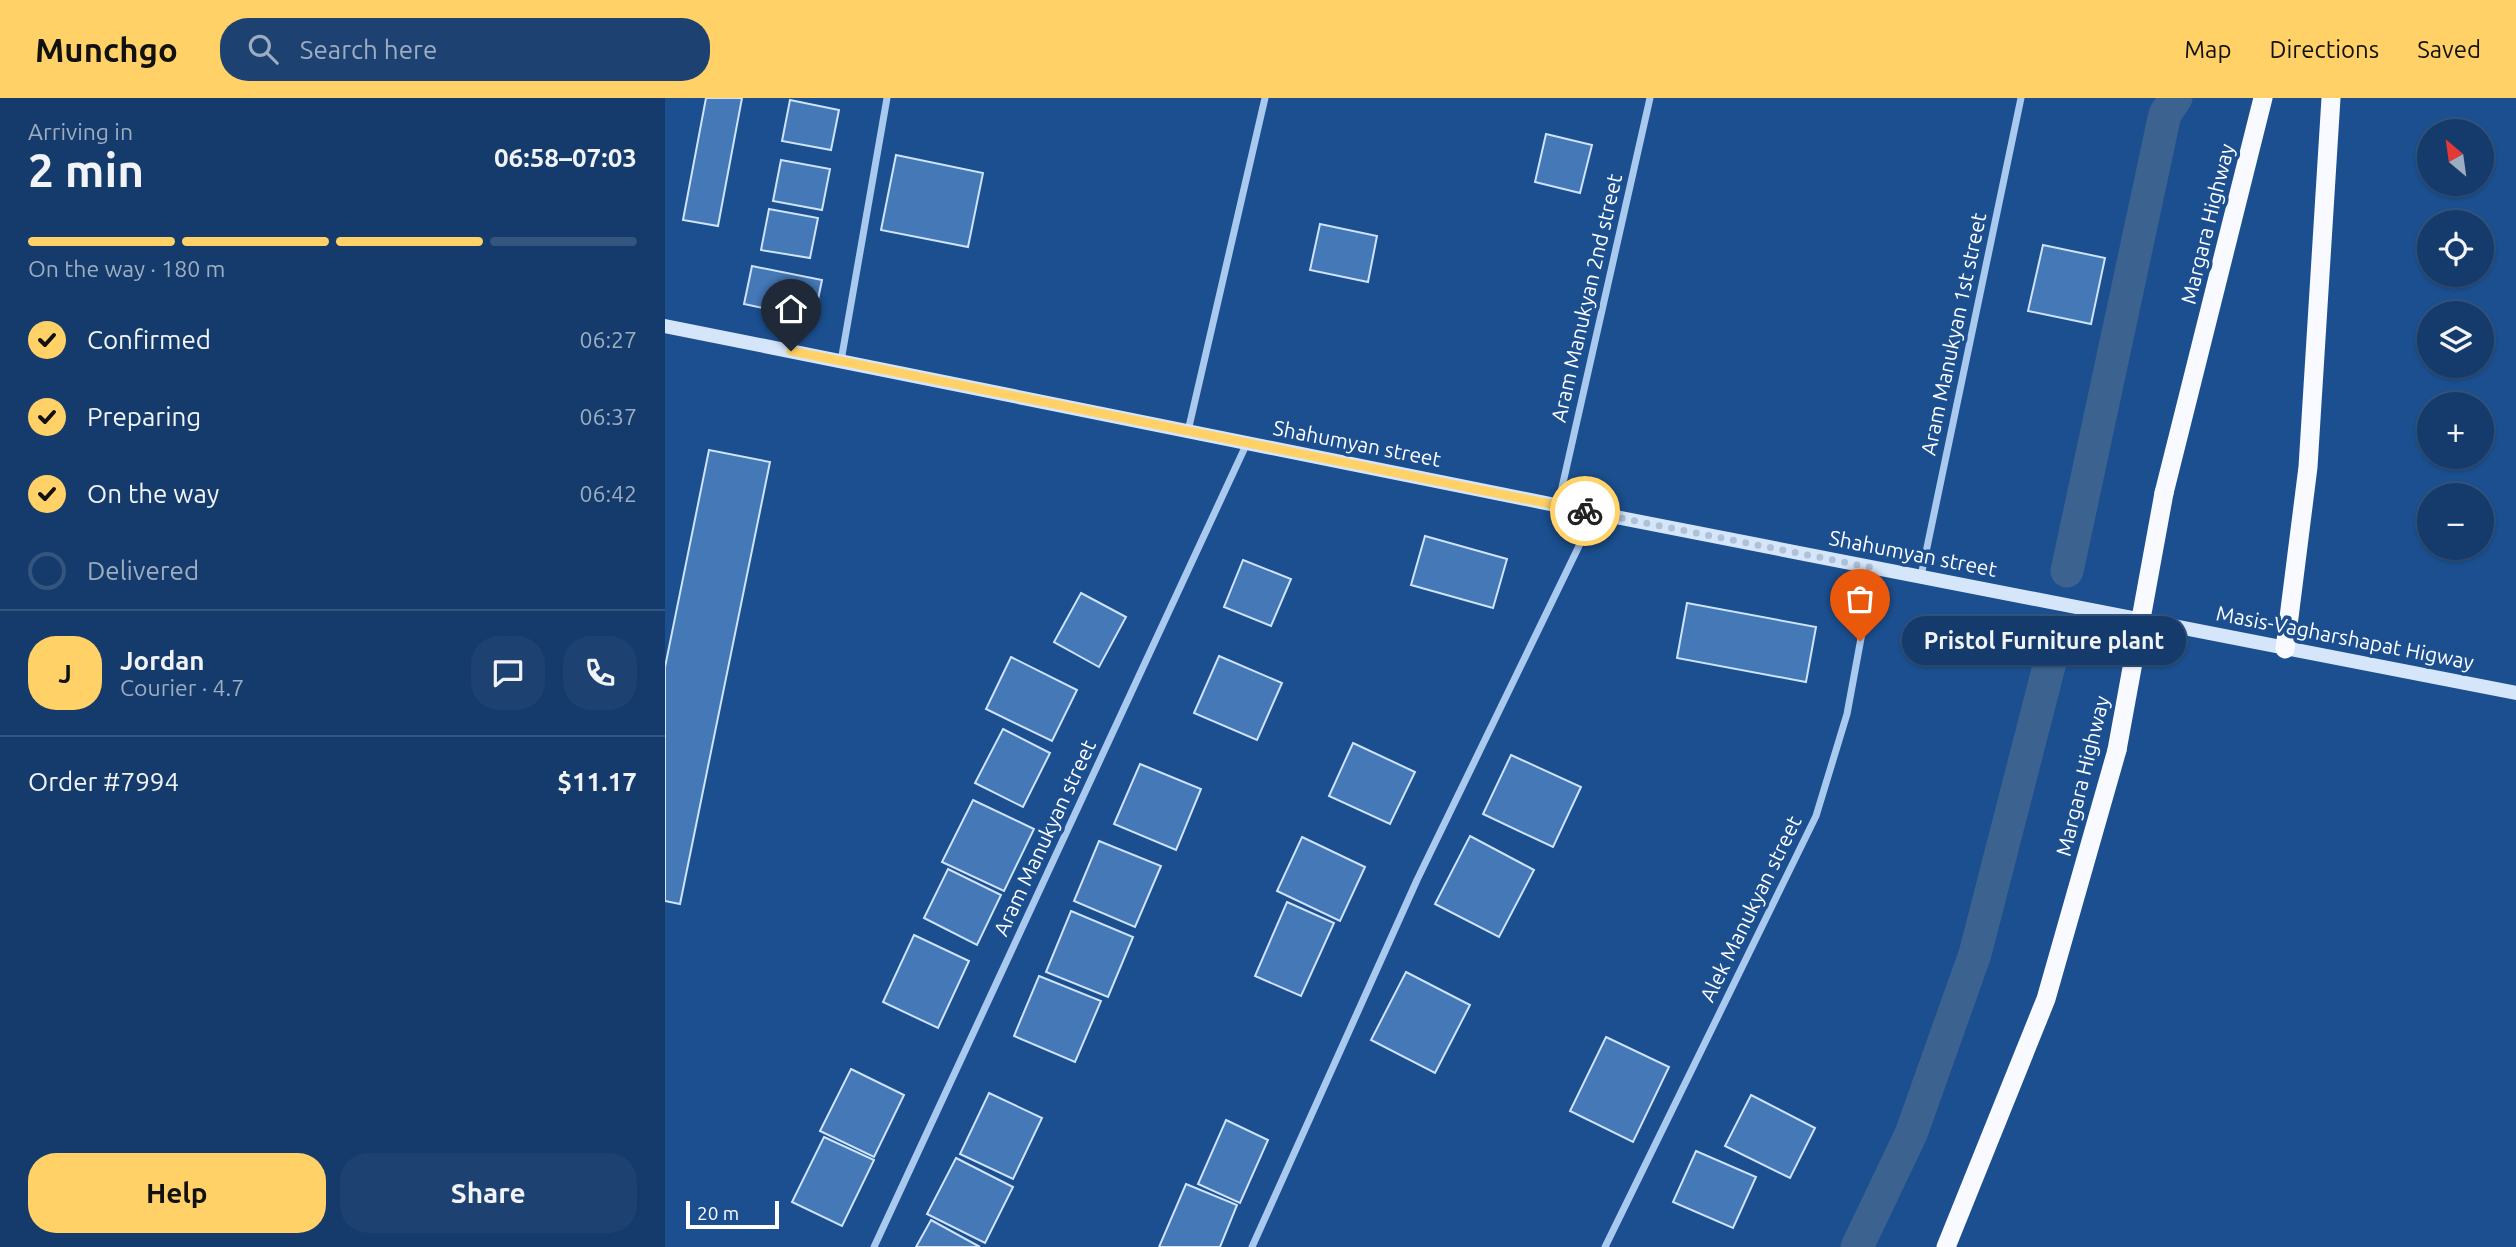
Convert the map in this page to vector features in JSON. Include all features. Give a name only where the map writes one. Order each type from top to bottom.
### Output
[{"type":"highway","name":"Margara Highway","points":[[1946,1247],[2046,999],[2117,750],[2164,493],[2263,98]]},
{"type":"highway","points":[[2285,649],[2308,467],[2330,98]]},
{"type":"main road","name":"Shahumyan street","points":[[665,326],[2042,600]]},
{"type":"main road","name":"Masis-Vagharshapat Higway","points":[[2042,600],[2516,693]]},
{"type":"street","points":[[841,361],[887,98]]},
{"type":"street","points":[[1188,431],[1265,98]]},
{"type":"street","name":"Aram Manukyan 2nd street","points":[[1559,505],[1650,98]]},
{"type":"street","name":"Aram Manukyan 1st street","points":[[1921,577],[2021,98]]},
{"type":"street","name":"Aram Manukyan street","points":[[874,1247],[1247,443]]},
{"type":"street","points":[[1252,1247],[1417,880],[1595,513]]},
{"type":"street","name":"Alek Manukyan street","points":[[1605,1247],[1816,816],[1847,714],[1874,568]]},
{"type":"building","points":[[706,98],[742,98],[718,226],[683,220]]},
{"type":"building","points":[[790,100],[839,110],[831,150],[782,141]]},
{"type":"building","points":[[1546,134],[1592,145],[1580,193],[1535,182]]},
{"type":"building","points":[[896,155],[983,173],[968,247],[881,230]]},
{"type":"building","points":[[781,160],[830,169],[822,210],[773,201]]},
{"type":"building","points":[[769,209],[818,218],[810,258],[761,250]]},
{"type":"building","points":[[1320,224],[1377,236],[1368,282],[1310,270]]},
{"type":"building","points":[[2043,245],[2105,258],[2091,324],[2028,311]]},
{"type":"building","points":[[752,266],[822,280],[814,319],[744,304]]},
{"type":"building","points":[[709,450],[770,462],[680,904],[665,901],[665,667]]},
{"type":"building","points":[[1425,536],[1507,559],[1493,608],[1411,585]]},
{"type":"building","points":[[1243,560],[1291,579],[1271,626],[1224,607]]},
{"type":"building","points":[[1081,593],[1126,617],[1099,667],[1054,642]]},
{"type":"building","points":[[1687,603],[1816,627],[1806,682],[1677,658]]},
{"type":"building","points":[[1219,656],[1282,683],[1257,740],[1194,713]]},
{"type":"building","points":[[1011,657],[1077,690],[1052,741],[986,709]]},
{"type":"building","points":[[1003,729],[1050,753],[1023,807],[975,783]]},
{"type":"building","points":[[1353,743],[1415,772],[1390,824],[1329,796]]},
{"type":"building","points":[[1511,755],[1581,787],[1553,847],[1483,814]]},
{"type":"building","points":[[1140,764],[1201,789],[1176,850],[1114,824]]},
{"type":"building","points":[[973,800],[1034,829],[1004,891],[942,862]]},
{"type":"building","points":[[1470,836],[1534,870],[1499,937],[1435,904]]},
{"type":"building","points":[[1302,837],[1365,867],[1340,921],[1277,891]]},
{"type":"building","points":[[1099,841],[1161,866],[1135,927],[1074,901]]},
{"type":"building","points":[[948,869],[1001,895],[977,945],[924,918]]},
{"type":"building","points":[[1287,902],[1334,923],[1301,996],[1255,976]]},
{"type":"building","points":[[1071,911],[1133,937],[1108,997],[1046,972]]},
{"type":"building","points":[[914,935],[969,961],[938,1028],[883,1002]]},
{"type":"building","points":[[1406,972],[1470,1005],[1435,1073],[1371,1040]]},
{"type":"building","points":[[1039,976],[1101,1001],[1075,1062],[1014,1036]]},
{"type":"building","points":[[1606,1037],[1669,1067],[1633,1142],[1570,1111]]},
{"type":"building","points":[[851,1069],[904,1095],[874,1157],[820,1131]]},
{"type":"building","points":[[989,1093],[1042,1118],[1013,1179],[960,1154]]},
{"type":"building","points":[[1751,1095],[1815,1128],[1790,1178],[1725,1146]]},
{"type":"building","points":[[1226,1120],[1268,1140],[1240,1203],[1198,1184]]},
{"type":"building","points":[[824,1137],[874,1160],[842,1226],[792,1202]]},
{"type":"building","points":[[1696,1151],[1756,1177],[1733,1228],[1673,1202]]},
{"type":"building","points":[[956,1158],[1013,1187],[985,1243],[927,1214]]},
{"type":"building","points":[[1186,1184],[1237,1205],[1220,1247],[1159,1247]]},
{"type":"building","points":[[931,1220],[980,1247],[916,1247]]},
{"type":"waterway","points":[[2067,571],[2165,114],[2176,98]]},
{"type":"waterway","points":[[1857,1247],[1911,1134],[1975,954],[2057,635]]},
{"type":"way so far","points":[[1585,511],[1874,568],[1860,641]]},
{"type":"place","name":"Pristol Furniture plant","points":[[1860,641]]},
{"type":"route","points":[[791,351],[1585,511]]}]
